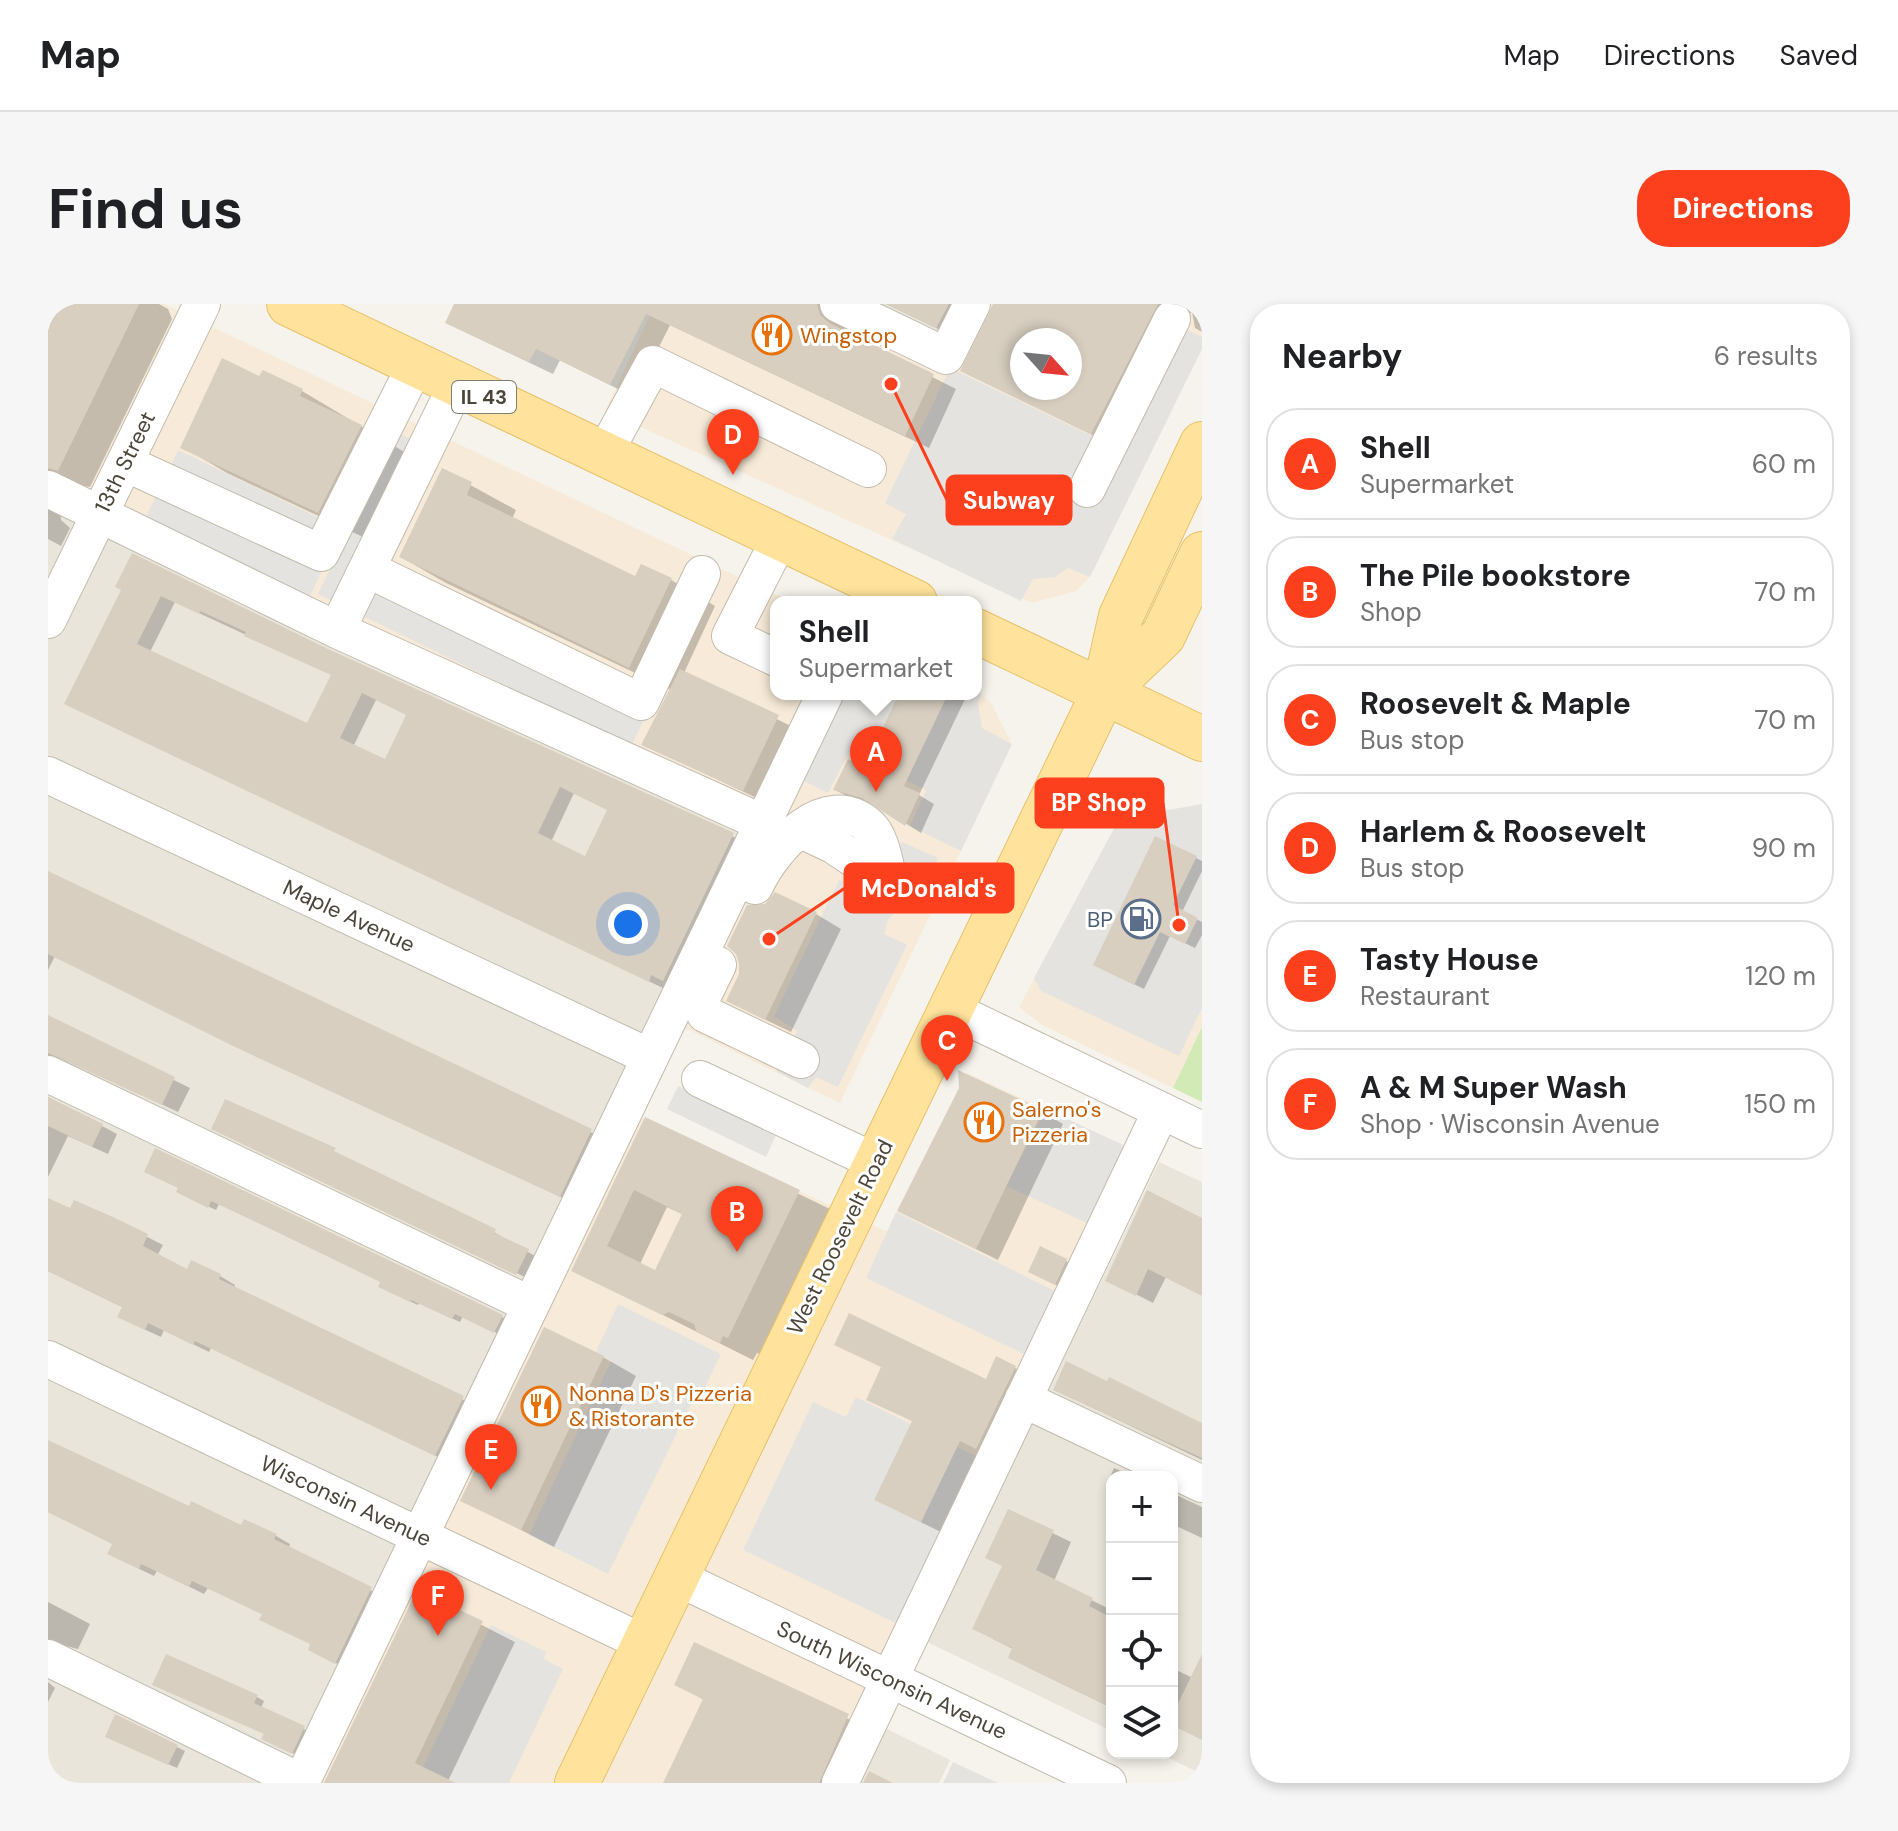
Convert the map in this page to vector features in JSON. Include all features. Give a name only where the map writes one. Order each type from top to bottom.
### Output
[{"type":"main road","name":"IL 43","points":[[289,304],[780,538],[887,596]]},
{"type":"main road","points":[[1104,692],[1121,616],[1202,444]]},
{"type":"main road","points":[[1104,692],[1163,636],[1202,554]]},
{"type":"main road","points":[[982,634],[1202,739]]},
{"type":"main road","name":"West Roosevelt Road","points":[[577,1783],[1104,692]]},
{"type":"street","name":"13th Street","points":[[48,620],[202,304]]},
{"type":"street","points":[[838,304],[946,356],[972,304]]},
{"type":"street","points":[[1087,489],[1172,319]]},
{"type":"street","points":[[125,463],[321,553],[416,364]]},
{"type":"street","points":[[604,454],[653,364],[868,469]]},
{"type":"street","points":[[337,630],[457,384]]},
{"type":"street","points":[[48,489],[337,630],[763,823]]},
{"type":"street","points":[[730,636],[780,538]]},
{"type":"street","points":[[367,569],[641,702],[702,574]]},
{"type":"street","points":[[697,621],[770,655]]},
{"type":"street","points":[[48,1658],[301,1782],[822,700]]},
{"type":"street","name":"Maple Avenue","points":[[48,775],[650,1057]]},
{"type":"street","points":[[801,830],[778,847],[765,865],[700,1002],[705,1014],[717,1021],[801,1060]]},
{"type":"street","points":[[950,1009],[1202,1130]]},
{"type":"street","points":[[48,1074],[531,1305]]},
{"type":"street","points":[[700,1079],[876,1162]]},
{"type":"street","points":[[840,1783],[1161,1111]]},
{"type":"street","name":"Wisconsin Avenue","points":[[48,1359],[644,1643]]},
{"type":"street","points":[[1023,1399],[1202,1484]]},
{"type":"street","name":"South Wisconsin Avenue","points":[[676,1577],[1108,1783]]},
{"type":"shaded area","points":[[48,304],[164,304],[778,596],[770,596],[770,700],[805,700],[753,808],[48,496]]},
{"type":"shaded area","points":[[655,304],[818,304],[946,366],[988,304],[1202,304],[1202,347],[1090,577],[1076,591],[1032,603],[605,411]]},
{"type":"shaded area","points":[[879,304],[962,304],[947,336]]},
{"type":"shaded area","points":[[1158,317],[1202,337],[1202,349],[1090,577],[1068,568],[1055,577],[1033,579],[1021,601],[892,539],[906,514],[885,503],[950,368],[1010,397],[1010,400],[1017,400],[1099,439]]},
{"type":"shaded area","points":[[396,432],[443,455],[392,561],[658,690],[631,747],[318,594]]},
{"type":"shaded area","points":[[178,450],[342,529],[310,596],[146,517]]},
{"type":"shaded area","points":[[48,496],[742,828],[284,1783],[48,1783]]},
{"type":"shaded area","points":[[982,695],[991,703],[1012,744],[840,1103],[674,1023],[828,700],[982,700]]},
{"type":"shaded area","points":[[828,700],[979,700],[982,728],[1012,744],[961,851],[910,826],[926,790],[849,752],[828,793],[792,775]]},
{"type":"shaded area","points":[[1202,804],[1202,1027],[1173,1088],[1042,1025],[1019,1007],[1119,819]]},
{"type":"shaded area","points":[[1202,804],[1202,1008],[1179,1056],[1041,991],[1034,978],[1119,819]],"holes":[[[1173,906],[1198,918],[1185,944],[1160,932]]]},
{"type":"shaded area","points":[[902,842],[938,858],[913,913],[905,909],[896,911],[888,920],[884,934],[907,945],[838,1087],[816,1077],[808,1088],[777,1072],[797,1031],[774,1016],[839,880],[848,882],[892,862]]},
{"type":"shaded area","points":[[967,1073],[1136,1152],[831,1783],[305,1783],[631,1113],[888,1232]]},
{"type":"shaded area","points":[[678,1086],[777,1133],[766,1157],[667,1109]]},
{"type":"shaded area","points":[[1046,1109],[1138,1152],[1100,1229],[1006,1186]]},
{"type":"shaded area","points":[[1159,1162],[1202,1182],[1202,1774],[1171,1759],[1178,1759],[1178,1471],[1106,1471],[1106,1728],[927,1642]]},
{"type":"shaded area","points":[[896,1212],[1067,1297],[1036,1360],[866,1278]]},
{"type":"shaded area","points":[[618,1304],[721,1354],[698,1402],[693,1400],[608,1574],[529,1535],[611,1361],[596,1352]]},
{"type":"shaded area","points":[[856,1397],[986,1461],[906,1628],[743,1550],[813,1402],[846,1417]],"holes":[[[948,1465],[921,1522],[874,1500]]]},
{"type":"shaded area","points":[[491,1625],[546,1652],[544,1659],[563,1669],[509,1783],[456,1783],[423,1767]]},
{"type":"shaded area","points":[[881,1726],[950,1760],[939,1783],[854,1783]]},
{"type":"shaded area","points":[[953,1762],[998,1783],[943,1783]]},
{"type":"green space","points":[[1202,1027],[1202,1102],[1173,1088]]},
{"type":"building","points":[[48,304],[139,304],[58,471],[48,468]]},
{"type":"building","points":[[454,304],[817,304],[820,315],[829,323],[934,374],[905,436],[646,314],[610,385],[536,349],[529,362],[445,323]]},
{"type":"building","points":[[886,304],[949,304],[936,328]]},
{"type":"building","points":[[993,304],[1158,304],[1091,434],[1020,400],[1082,400],[1082,328],[1010,328],[1010,395],[960,371]]},
{"type":"building","points":[[222,358],[259,376],[263,370],[303,389],[300,396],[362,425],[318,513],[180,448]]},
{"type":"building","points":[[442,468],[472,482],[467,495],[635,576],[641,564],[672,578],[629,668],[399,557]]},
{"type":"building","points":[[132,553],[328,649],[734,833],[663,981],[651,975],[649,982],[64,704],[121,590],[115,587]],"holes":[[[161,596],[246,632],[244,636],[331,675],[307,723],[137,644]],[[362,693],[406,715],[385,759],[340,738]],[[560,787],[607,810],[585,856],[538,833]]]},
{"type":"building","points":[[680,669],[779,715],[743,791],[641,745]]},
{"type":"building","points":[[896,700],[945,700],[904,786],[920,793],[905,826],[862,798],[833,790],[848,759],[864,767]]},
{"type":"building","name":"BP","points":[[1155,836],[1197,856],[1173,905],[1198,918],[1185,944],[1160,932],[1134,985],[1093,965]]},
{"type":"building","points":[[48,871],[592,1129],[560,1197],[233,1046],[48,954]]},
{"type":"building","points":[[775,892],[817,912],[765,1020],[726,1001],[739,974],[736,954],[727,946],[747,905],[765,904]]},
{"type":"building","points":[[48,1015],[175,1077],[162,1105],[48,1053]]},
{"type":"building","points":[[958,1070],[1043,1110],[976,1249],[897,1211],[959,1088]]},
{"type":"building","points":[[48,1097],[103,1124],[92,1147],[48,1126]]},
{"type":"building","points":[[225,1099],[336,1148],[334,1151],[496,1229],[494,1233],[529,1249],[516,1275],[211,1129]]},
{"type":"building","points":[[645,1117],[800,1190],[728,1338],[723,1336],[720,1343],[696,1331],[694,1324],[669,1312],[662,1315],[571,1271]],"holes":[[[634,1190],[682,1214],[655,1270],[607,1246]]]},
{"type":"building","points":[[155,1148],[503,1315],[494,1333],[455,1314],[452,1319],[410,1302],[378,1287],[380,1282],[211,1201],[208,1208],[176,1192],[178,1188],[144,1172]]},
{"type":"building","points":[[1147,1190],[1202,1218],[1202,1296],[1148,1269],[1136,1296],[1105,1281]]},
{"type":"building","points":[[48,1198],[70,1208],[74,1200],[113,1217],[148,1234],[143,1246],[187,1269],[191,1260],[221,1274],[219,1279],[464,1396],[435,1456],[195,1341],[193,1345],[148,1323],[145,1330],[117,1317],[122,1307],[48,1271]]},
{"type":"building","points":[[1040,1246],[1067,1259],[1055,1285],[1028,1272]]},
{"type":"building","points":[[849,1313],[986,1379],[996,1356],[1016,1366],[976,1449],[960,1441],[921,1522],[874,1500],[912,1421],[866,1400],[881,1367],[834,1345]]},
{"type":"building","points":[[544,1327],[604,1356],[521,1530],[460,1501]]},
{"type":"building","points":[[1066,1361],[1107,1381],[1109,1377],[1202,1423],[1202,1458],[1053,1390]]},
{"type":"building","points":[[48,1440],[189,1506],[191,1501],[241,1525],[244,1519],[277,1534],[274,1539],[372,1587],[335,1664],[308,1650],[310,1644],[259,1620],[262,1614],[192,1581],[189,1587],[141,1564],[139,1569],[107,1554],[112,1544],[48,1512]]},
{"type":"building","points":[[1008,1509],[1054,1530],[1036,1570],[1093,1598],[1089,1606],[1106,1615],[1106,1705],[1008,1658],[1012,1648],[972,1629],[1002,1566],[985,1558]]},
{"type":"building","points":[[417,1590],[483,1621],[415,1763],[456,1783],[324,1783]]},
{"type":"building","points":[[694,1642],[849,1714],[819,1783],[663,1783],[703,1699],[674,1685]]},
{"type":"building","points":[[166,1654],[258,1695],[254,1703],[305,1726],[292,1754],[261,1739],[264,1734],[152,1685]]},
{"type":"building","points":[[1202,1654],[1202,1740],[1178,1728],[1178,1704]]},
{"type":"building","points":[[115,1714],[178,1745],[168,1765],[105,1737]]},
{"type":"building","points":[[869,1771],[893,1783],[863,1783]]},
{"type":"place","name":"Wingstop","points":[[772,335]]},
{"type":"place","name":"Subway","points":[[891,384]]},
{"type":"place","name":"Harlem & Roosevelt","points":[[733,475]]},
{"type":"place","name":"Shell","points":[[876,792]]},
{"type":"place","name":"BP","points":[[1141,919]]},
{"type":"place","name":"BP Shop","points":[[1179,925]]},
{"type":"place","name":"McDonald's","points":[[769,939]]},
{"type":"place","name":"Roosevelt & Maple","points":[[947,1081]]},
{"type":"place","name":"Salerno's Pizzeria","points":[[984,1122]]},
{"type":"place","name":"The Pile bookstore","points":[[737,1252]]},
{"type":"place","name":"Nonna D's Pizzeria & Ristorante","points":[[541,1406]]},
{"type":"place","name":"Tasty House","points":[[491,1490]]},
{"type":"place","name":"A & M Super Wash","points":[[438,1636]]}]
